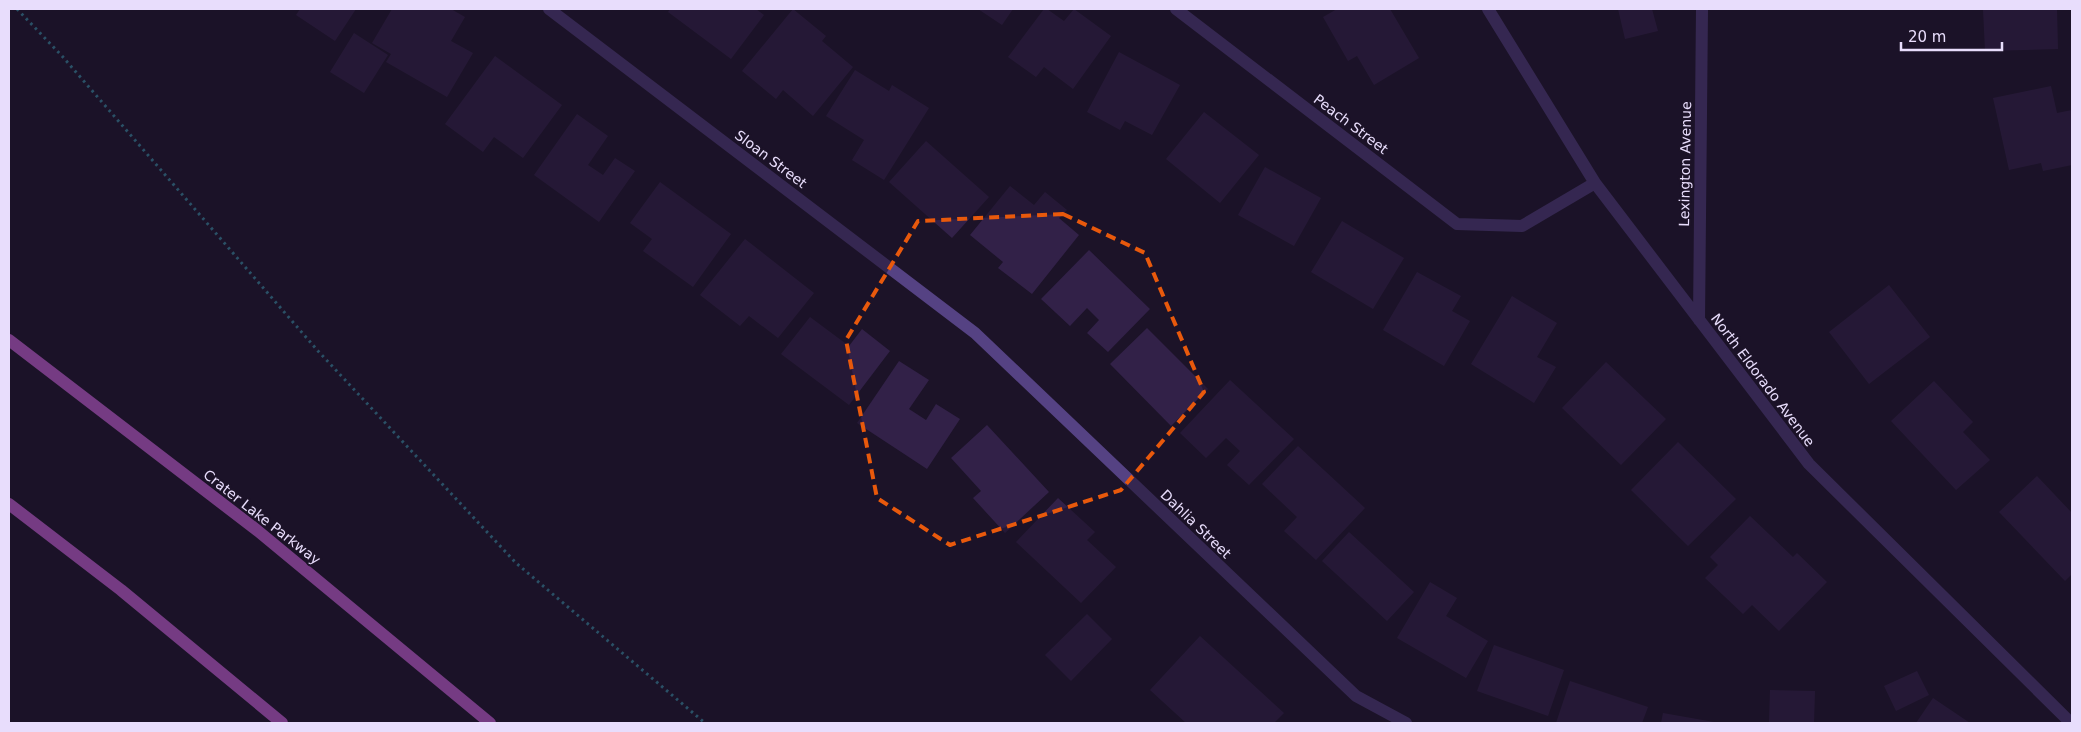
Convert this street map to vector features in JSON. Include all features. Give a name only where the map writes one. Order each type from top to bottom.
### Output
[{"type":"main road","name":"Crater Lake Parkway","points":[[9,340],[258,531],[490,723]]},
{"type":"main road","points":[[9,504],[121,590],[282,723]]},
{"type":"street","name":"Sloan Street","points":[[549,9],[975,333]]},
{"type":"street","name":"Peach Street","points":[[1176,9],[1457,224],[1522,226],[1595,183]]},
{"type":"street","name":"North Eldorado Avenue","points":[[1488,9],[1595,183],[1809,464],[2071,723]]},
{"type":"street","name":"Lexington Avenue","points":[[1699,320],[1702,9]]},
{"type":"street","name":"Dahlia Street","points":[[975,333],[1356,696],[1406,723]]},
{"type":"path","points":[[17,9],[62,56],[318,350],[516,563],[705,723]]},
{"type":"highlighted area","points":[[1063,214],[1145,253],[1204,392],[1121,490],[950,545],[877,498],[846,340],[918,221]]},
{"type":"building","points":[[300,9],[356,9],[335,41],[296,15]]},
{"type":"building","points":[[392,9],[451,9],[465,17],[451,41],[473,53],[447,97],[386,62],[391,54],[372,43]]},
{"type":"building","points":[[670,9],[756,9],[764,15],[731,59],[668,12]]},
{"type":"building","points":[[793,9],[826,36],[822,41],[853,67],[813,116],[783,90],[776,99],[742,71]]},
{"type":"building","points":[[978,9],[1013,9],[1002,25]]},
{"type":"building","points":[[1044,9],[1047,9],[1064,21],[1074,9],[1111,36],[1073,89],[1044,67],[1036,77],[1008,57]]},
{"type":"building","points":[[1337,9],[1390,9],[1419,58],[1374,85],[1357,56],[1348,61],[1323,17]]},
{"type":"building","points":[[1618,9],[1652,9],[1658,31],[1625,39]]},
{"type":"building","points":[[1983,9],[2057,9],[2058,49],[1985,51]]},
{"type":"building","points":[[354,33],[388,55],[364,93],[330,72]]},
{"type":"building","points":[[1119,52],[1180,85],[1152,135],[1125,121],[1120,130],[1087,112]]},
{"type":"building","points":[[495,56],[562,105],[523,158],[494,137],[483,152],[445,124]]},
{"type":"building","points":[[855,70],[889,91],[892,85],[929,108],[884,180],[852,160],[864,140],[826,116]]},
{"type":"building","points":[[2051,86],[2057,113],[2072,110],[2072,165],[2043,171],[2041,163],[2009,170],[1993,98]]},
{"type":"building","points":[[1204,112],[1259,155],[1220,203],[1166,159]]},
{"type":"building","points":[[577,114],[608,136],[588,165],[603,175],[615,158],[635,171],[599,222],[534,175]]},
{"type":"building","points":[[926,141],[989,197],[952,238],[889,182]]},
{"type":"building","points":[[1265,167],[1321,198],[1294,246],[1238,215]]},
{"type":"building","points":[[660,182],[731,234],[693,287],[643,251],[652,239],[630,223]]},
{"type":"building","points":[[1010,186],[1034,205],[1045,192],[1067,210],[1059,218],[1079,235],[1032,294],[998,268],[1003,262],[970,235]]},
{"type":"building","points":[[1342,221],[1404,258],[1373,309],[1311,272]]},
{"type":"building","points":[[745,239],[814,293],[778,338],[749,316],[740,326],[700,295]]},
{"type":"building","points":[[1089,250],[1150,309],[1108,352],[1087,333],[1099,320],[1087,308],[1070,326],[1041,299]]},
{"type":"building","points":[[1417,272],[1461,296],[1452,311],[1470,321],[1444,366],[1383,330]]},
{"type":"building","points":[[1889,285],[1930,337],[1869,384],[1829,332]]},
{"type":"building","points":[[1512,296],[1557,323],[1537,357],[1556,367],[1534,403],[1471,364]]},
{"type":"building","points":[[810,317],[849,346],[862,329],[890,351],[849,405],[781,354]]},
{"type":"building","points":[[1147,328],[1208,389],[1171,426],[1110,364]]},
{"type":"building","points":[[899,361],[929,380],[909,409],[926,420],[936,404],[960,419],[927,469],[857,423]]},
{"type":"building","points":[[1606,362],[1666,419],[1621,465],[1562,408]]},
{"type":"building","points":[[1230,380],[1294,439],[1249,485],[1227,465],[1240,451],[1226,438],[1206,458],[1180,433]]},
{"type":"building","points":[[1934,381],[1973,422],[1963,432],[1990,460],[1956,490],[1891,421]]},
{"type":"building","points":[[987,425],[1049,492],[1005,533],[973,498],[981,491],[951,458]]},
{"type":"building","points":[[1678,442],[1736,499],[1688,546],[1631,490]]},
{"type":"building","points":[[1298,446],[1365,508],[1316,560],[1284,531],[1297,517],[1262,484]]},
{"type":"building","points":[[2037,476],[2072,513],[2072,574],[2065,581],[1999,512]]},
{"type":"building","points":[[1058,498],[1095,532],[1087,540],[1116,567],[1081,603],[1016,542]]},
{"type":"building","points":[[1750,516],[1793,557],[1797,553],[1827,582],[1779,631],[1752,605],[1743,614],[1705,578],[1718,565],[1710,557]]},
{"type":"building","points":[[1349,532],[1414,592],[1387,621],[1322,561]]},
{"type":"building","points":[[1430,582],[1457,598],[1446,616],[1488,641],[1466,678],[1397,638]]},
{"type":"building","points":[[1087,614],[1112,639],[1071,681],[1045,655]]},
{"type":"building","points":[[1200,636],[1284,713],[1274,723],[1186,723],[1150,690]]},
{"type":"building","points":[[1494,645],[1564,670],[1548,716],[1477,691]]},
{"type":"building","points":[[1917,671],[1929,695],[1896,711],[1884,686]]},
{"type":"building","points":[[1570,681],[1648,707],[1642,723],[1556,723]]},
{"type":"building","points":[[1770,690],[1815,691],[1814,723],[1769,723]]},
{"type":"building","points":[[1933,698],[1970,723],[1916,723]]},
{"type":"building","points":[[1663,713],[1714,722],[1714,723],[1661,723]]}]
